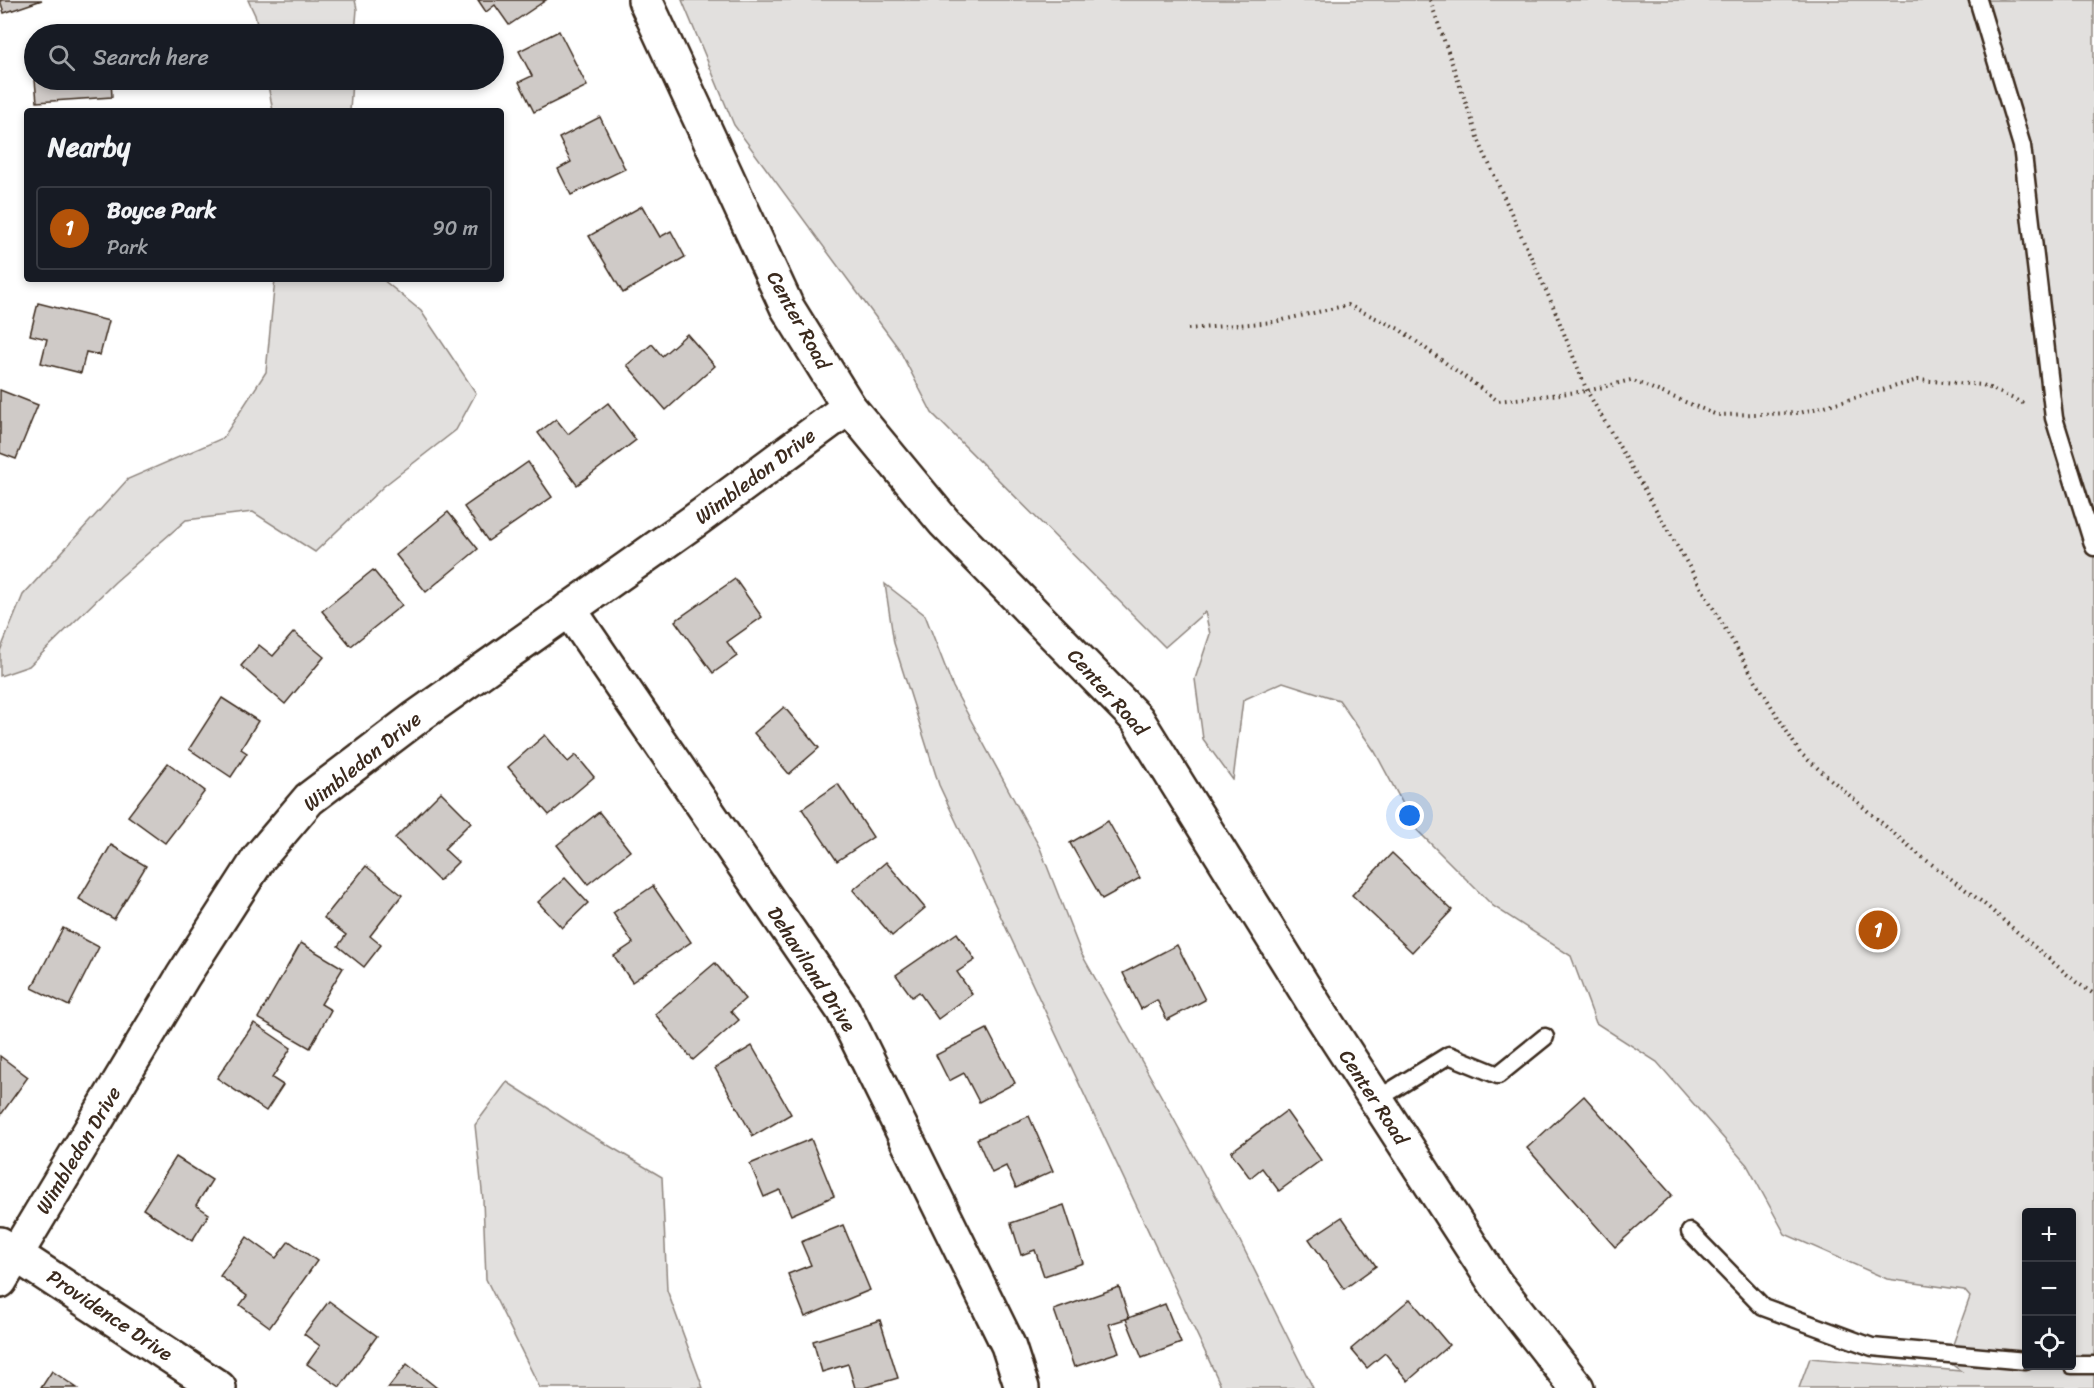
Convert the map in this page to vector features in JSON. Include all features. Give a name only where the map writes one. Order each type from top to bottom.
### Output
[{"type":"street","name":"Center Road","points":[[645,0],[788,307],[849,407],[944,522],[1137,719],[1376,1100],[1494,1283],[1577,1388]]},
{"type":"street","name":"Wimbledon Drive","points":[[0,1281],[8,1248],[266,849],[309,799],[417,717],[693,522],[849,407]]},
{"type":"street","name":"Dehaviland Drive","points":[[568,609],[843,1010],[1008,1345],[1022,1388]]},
{"type":"street","name":"Providence Drive","points":[[8,1248],[219,1388]]},
{"type":"lane","points":[[1978,0],[2022,146],[2054,418],[2094,547]]},
{"type":"lane","points":[[1376,1100],[1449,1055],[1498,1075],[1545,1037]]},
{"type":"lane","points":[[1690,1232],[1763,1307],[1872,1347],[2022,1361]]},
{"type":"lane","points":[[2076,1365],[2094,1365]]},
{"type":"path","points":[[1430,0],[1481,146],[1553,306],[1587,391],[1800,753],[1918,854],[1982,902],[2076,982],[2094,993]]},
{"type":"path","points":[[1188,328],[1274,322],[1348,305],[1399,329],[1498,401],[1587,391],[1631,380],[1717,415],[1800,413],[1918,380],[1983,385],[2054,418]]},
{"type":"shaded area","points":[[248,0],[355,0],[357,9],[356,24],[257,24]]},
{"type":"shaded area","points":[[682,0],[2094,0],[2094,1388],[1799,1388],[1810,1358],[1961,1371],[1947,1361],[1970,1297],[1964,1290],[1887,1279],[1785,1234],[1747,1165],[1657,1062],[1596,1023],[1571,956],[1493,906],[1417,830],[1375,752],[1339,700],[1283,682],[1243,700],[1233,780],[1203,739],[1195,679],[1210,634],[1205,612],[1165,647],[932,413],[899,349],[734,125]]},
{"type":"shaded area","points":[[269,90],[351,90],[350,108],[272,108]]},
{"type":"shaded area","points":[[275,282],[386,282],[421,311],[476,393],[456,430],[384,486],[315,552],[253,512],[186,520],[115,582],[29,666],[0,676],[0,651],[23,595],[128,479],[223,438],[266,372]]},
{"type":"shaded area","points":[[885,584],[925,615],[953,687],[1040,848],[1081,953],[1238,1237],[1313,1388],[1222,1388],[939,785],[894,643]]},
{"type":"shaded area","points":[[507,1082],[662,1177],[667,1290],[703,1388],[540,1388],[486,1279],[483,1200],[475,1125]]},
{"type":"building","points":[[0,0],[42,0],[4,13]]},
{"type":"building","points":[[478,0],[546,0],[509,25],[495,5],[486,12]]},
{"type":"building","points":[[559,31],[587,86],[534,112],[519,82],[532,76],[519,51]]},
{"type":"building","points":[[36,90],[112,90],[112,97],[37,102]]},
{"type":"building","points":[[600,117],[625,169],[571,195],[558,169],[571,162],[559,138]]},
{"type":"building","points":[[642,206],[660,237],[671,231],[685,257],[623,293],[589,236]]},
{"type":"building","points":[[38,303],[109,321],[100,355],[86,352],[81,373],[41,363],[47,339],[30,335]]},
{"type":"building","points":[[687,334],[715,366],[666,410],[627,365],[652,344],[662,356]]},
{"type":"building","points":[[0,390],[38,405],[16,459],[0,453]]},
{"type":"building","points":[[608,403],[636,440],[577,485],[538,433],[556,419],[568,434]]},
{"type":"building","points":[[528,462],[552,497],[488,541],[464,507]]},
{"type":"building","points":[[448,512],[478,549],[426,592],[396,555]]},
{"type":"building","points":[[373,570],[402,605],[351,646],[322,611]]},
{"type":"building","points":[[735,579],[762,617],[727,642],[737,656],[713,673],[675,621]]},
{"type":"building","points":[[294,632],[324,657],[285,704],[241,666],[259,645],[273,656]]},
{"type":"building","points":[[222,698],[258,721],[241,749],[247,753],[231,777],[189,749]]},
{"type":"building","points":[[784,707],[819,748],[789,774],[754,733]]},
{"type":"building","points":[[545,735],[568,762],[576,755],[594,777],[549,815],[508,767]]},
{"type":"building","points":[[168,763],[205,791],[165,843],[128,816]]},
{"type":"building","points":[[838,784],[873,837],[837,861],[802,809]]},
{"type":"building","points":[[441,792],[471,822],[444,849],[458,862],[439,881],[395,838]]},
{"type":"building","points":[[599,812],[630,851],[588,884],[557,845]]},
{"type":"building","points":[[1108,821],[1140,878],[1102,899],[1070,843]]},
{"type":"building","points":[[111,845],[146,866],[114,919],[79,899]]},
{"type":"building","points":[[1392,853],[1452,910],[1412,952],[1352,895]]},
{"type":"building","points":[[886,862],[925,908],[892,936],[853,890]]},
{"type":"building","points":[[366,866],[402,895],[370,936],[381,945],[364,967],[338,946],[346,935],[324,918]]},
{"type":"building","points":[[565,878],[588,903],[562,928],[538,902]]},
{"type":"building","points":[[653,886],[691,942],[632,982],[614,956],[633,943],[613,913]]},
{"type":"building","points":[[63,928],[99,947],[69,1006],[32,988]]},
{"type":"building","points":[[957,933],[975,960],[957,972],[972,994],[938,1019],[919,992],[912,997],[896,975]]},
{"type":"building","points":[[301,943],[343,968],[321,1004],[331,1010],[310,1048],[258,1018]]},
{"type":"building","points":[[1177,945],[1205,1000],[1167,1020],[1157,1000],[1141,1009],[1123,973]]},
{"type":"building","points":[[715,963],[745,999],[731,1011],[739,1020],[693,1060],[655,1014]]},
{"type":"building","points":[[254,1023],[291,1048],[272,1078],[283,1085],[266,1111],[217,1078]]},
{"type":"building","points":[[987,1029],[1015,1083],[979,1102],[964,1073],[949,1081],[936,1055]]},
{"type":"building","points":[[752,1046],[791,1114],[753,1136],[715,1068]]},
{"type":"building","points":[[0,1056],[28,1077],[0,1116]]},
{"type":"building","points":[[1584,1096],[1672,1195],[1615,1247],[1527,1148]]},
{"type":"building","points":[[1286,1111],[1321,1160],[1279,1191],[1262,1168],[1250,1178],[1231,1152]]},
{"type":"building","points":[[1029,1116],[1053,1171],[1016,1188],[1006,1166],[992,1173],[977,1139]]},
{"type":"building","points":[[811,1139],[834,1196],[791,1215],[780,1190],[764,1197],[750,1164]]},
{"type":"building","points":[[176,1157],[212,1180],[196,1205],[209,1214],[192,1241],[143,1209]]},
{"type":"building","points":[[1064,1205],[1083,1263],[1044,1276],[1035,1250],[1021,1255],[1011,1223]]},
{"type":"building","points":[[1342,1217],[1376,1266],[1344,1289],[1309,1239]]},
{"type":"building","points":[[843,1225],[870,1290],[805,1317],[788,1274],[811,1265],[801,1242]]},
{"type":"building","points":[[247,1237],[276,1258],[289,1241],[317,1261],[270,1327],[240,1305],[247,1296],[220,1276]]},
{"type":"building","points":[[1119,1287],[1129,1318],[1109,1324],[1119,1352],[1074,1367],[1054,1310]]},
{"type":"building","points":[[1410,1299],[1449,1345],[1408,1381],[1385,1353],[1367,1368],[1351,1349]]},
{"type":"building","points":[[329,1301],[377,1336],[340,1387],[307,1364],[320,1346],[304,1334]]},
{"type":"building","points":[[1165,1304],[1181,1343],[1142,1358],[1126,1319]]},
{"type":"building","points":[[880,1320],[898,1378],[864,1388],[855,1388],[848,1364],[822,1372],[813,1341]]},
{"type":"building","points":[[407,1364],[437,1388],[388,1388]]},
{"type":"building","points":[[52,1371],[77,1388],[41,1388]]},
{"type":"place","name":"Boyce Park","points":[[1878,930]]}]
